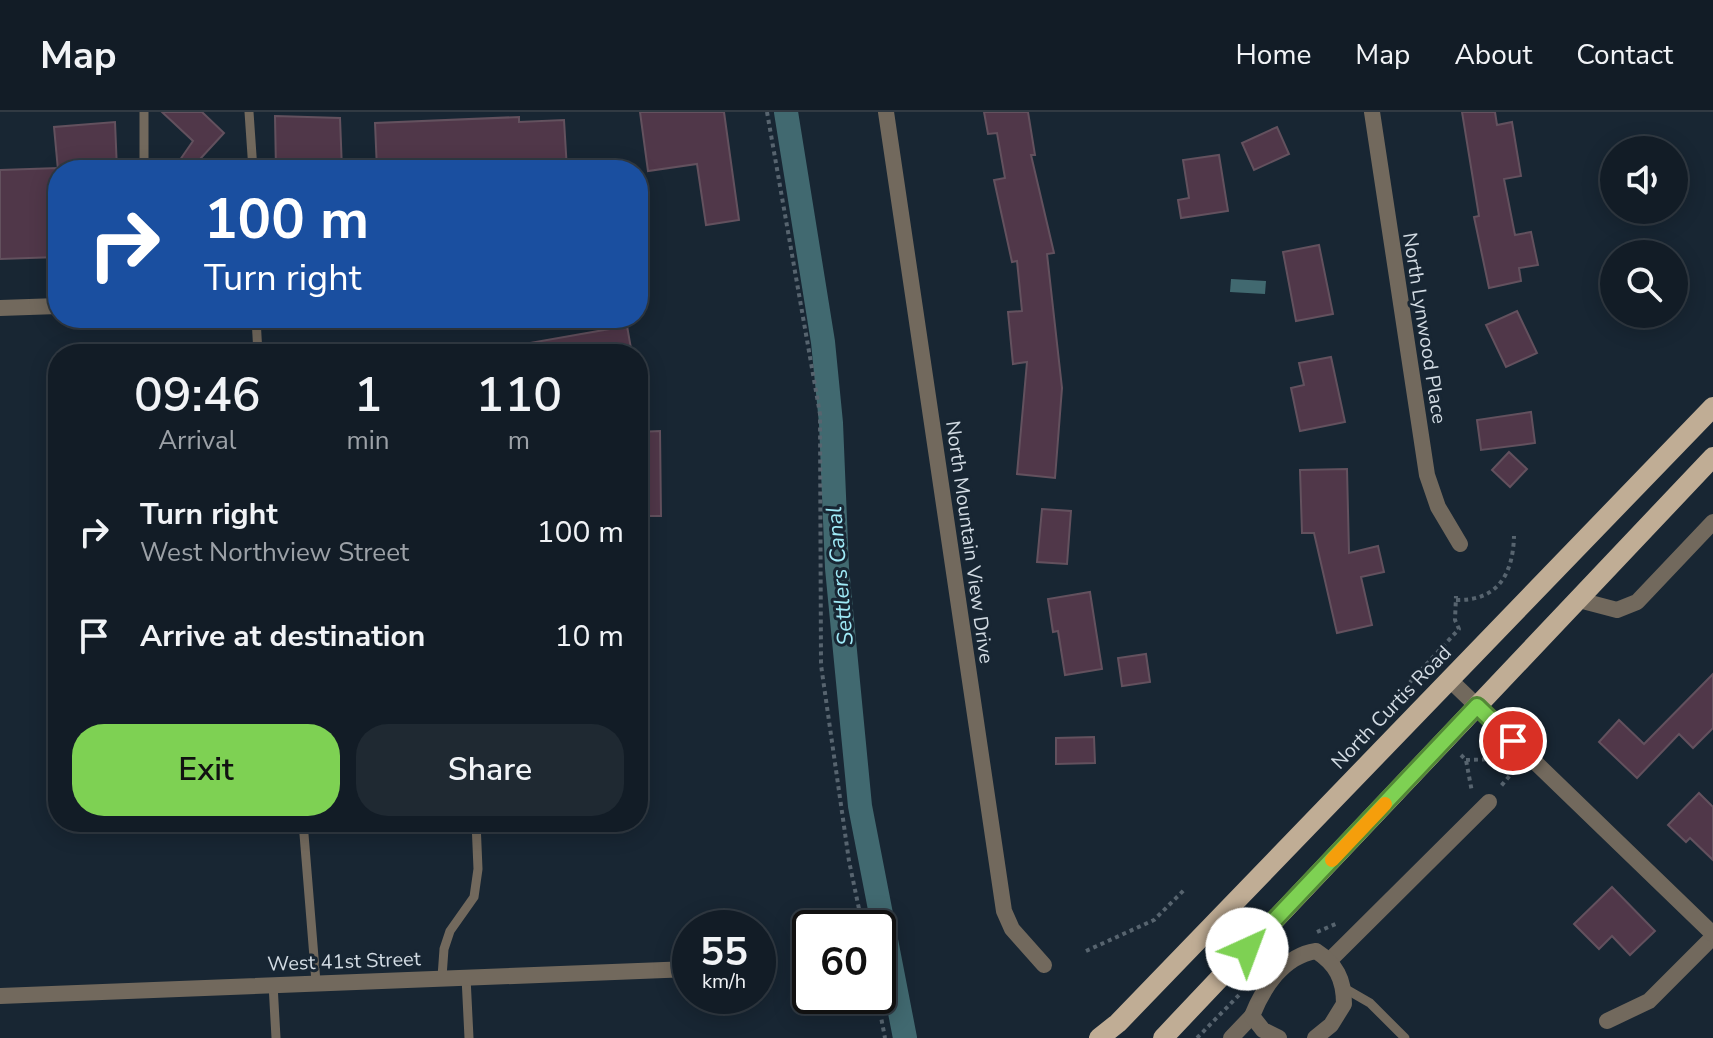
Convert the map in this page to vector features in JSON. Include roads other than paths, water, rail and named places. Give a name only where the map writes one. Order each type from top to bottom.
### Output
[{"type":"main road","name":"North Curtis Road","points":[[1099,1038],[1451,681],[1713,407]]},
{"type":"main road","points":[[1163,1038],[1713,457]]},
{"type":"street","name":"North Mountain View Drive","points":[[886,112],[1004,911],[1012,929],[1044,965]]},
{"type":"street","name":"North Lynwood Place","points":[[1372,112],[1427,475],[1438,507],[1460,544]]},
{"type":"street","points":[[0,308],[48,306]]},
{"type":"street","points":[[1579,600],[1617,610],[1637,602],[1713,522]]},
{"type":"street","points":[[1451,681],[1713,936],[1664,989],[1649,1001],[1607,1021]]},
{"type":"street","points":[[1330,960],[1482,800]]},
{"type":"street","points":[[1231,1038],[1252,1016],[1262,991],[1293,959],[1316,951],[1330,960],[1344,988],[1344,1004],[1331,1025],[1315,1038]]},
{"type":"street","name":"West 41st Street","points":[[0,996],[672,970]]},
{"type":"street","points":[[1252,1016],[1263,1030],[1279,1038]]},
{"type":"lane","points":[[144,112],[144,160]]},
{"type":"lane","points":[[249,112],[252,160]]},
{"type":"lane","points":[[304,832],[316,982]]},
{"type":"lane","points":[[442,977],[444,949],[450,931],[474,897],[478,869],[476,832]]},
{"type":"lane","points":[[466,977],[469,1038]]},
{"type":"lane","points":[[273,984],[276,1038]]},
{"type":"lane","points":[[1344,988],[1370,1003],[1405,1038]]},
{"type":"waterway","name":"Settlers Canal","points":[[786,112],[823,342],[831,423],[837,568],[860,806],[905,1038]]}]
